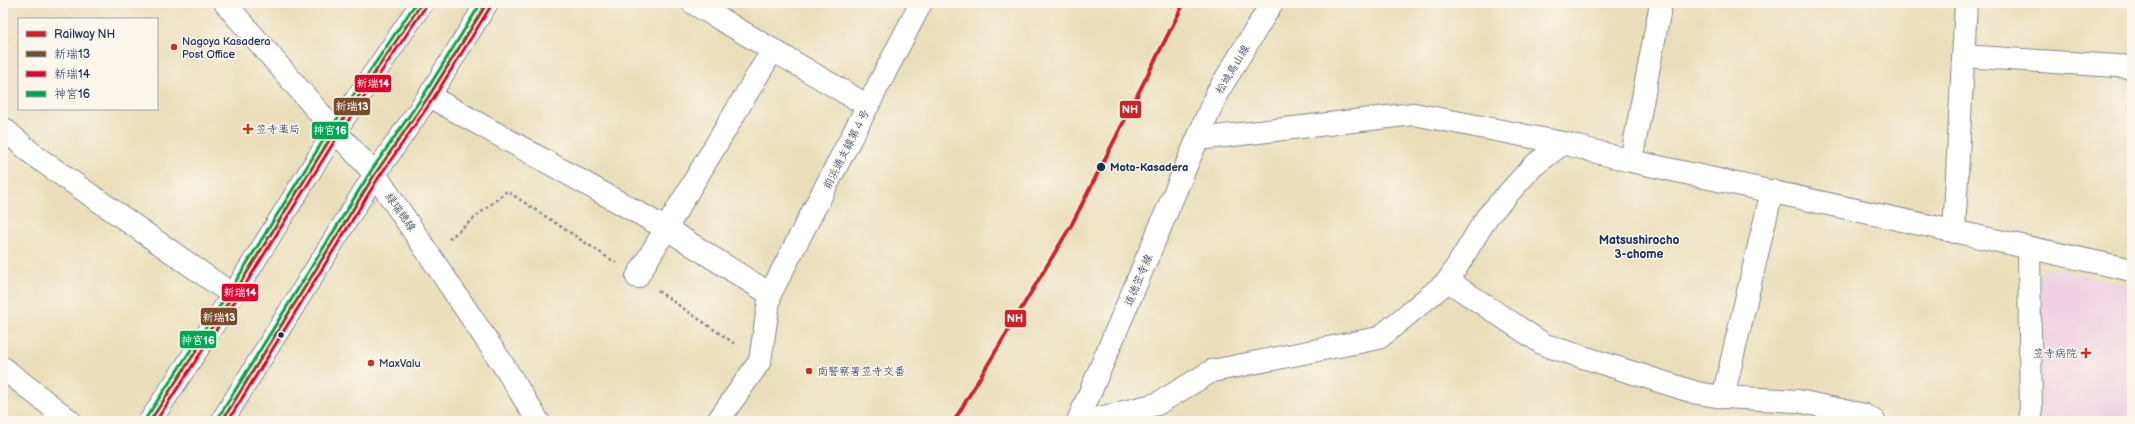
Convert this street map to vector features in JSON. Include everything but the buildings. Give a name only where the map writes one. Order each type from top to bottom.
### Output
[{"type":"street","name":"緑瑞穂線","points":[[225,3],[335,131],[375,174],[504,366],[538,421]]},
{"type":"street","points":[[150,421],[233,295],[335,131],[422,3]]},
{"type":"street","points":[[222,421],[375,174],[429,96],[487,3]]},
{"type":"street","points":[[692,3],[868,106]]},
{"type":"street","name":"前浜通支線第４号","points":[[760,361],[770,294],[921,3]]},
{"type":"street","name":"松城鳥山線","points":[[1198,138],[1217,93],[1272,3]]},
{"type":"street","points":[[1631,161],[1661,3]]},
{"type":"street","points":[[1954,232],[1966,3]]},
{"type":"street","points":[[637,277],[772,51]]},
{"type":"street","points":[[1963,56],[2132,67]]},
{"type":"street","points":[[429,96],[667,229],[770,294]]},
{"type":"street","points":[[1198,138],[1414,114],[1563,143],[1631,161],[2132,270]]},
{"type":"street","points":[[3,128],[35,156],[233,295]]},
{"type":"street","name":"道徳笠寺線","points":[[1078,421],[1198,138]]},
{"type":"street","points":[[1088,421],[1157,404],[1212,371],[1379,338],[1448,281],[1487,217],[1532,167],[1563,143]]},
{"type":"street","points":[[1723,397],[1772,191]]},
{"type":"street","points":[[2029,248],[2031,421]]},
{"type":"street","points":[[1448,281],[1545,345],[1696,393],[1723,397],[1798,401],[1864,415],[1874,421]]},
{"type":"street","points":[[718,421],[760,361]]},
{"type":"street","points":[[3,368],[70,421]]},
{"type":"path","points":[[430,254],[507,191],[760,361]]},
{"type":"shaded area","name":"笠寺病院","points":[[2049,267],[2132,286],[2132,421],[2041,421],[2038,278]]},
{"type":"rail line","name":"NH","points":[[954,421],[1072,224],[1184,3]]},
{"type":"transit line","name":"神宮16","points":[[146,418],[229,292],[331,128],[416,3]]},
{"type":"transit line","name":"新瑞13","points":[[150,421],[233,295],[335,131],[422,3]]},
{"type":"transit line","name":"神宮16","points":[[218,418],[371,171],[425,93],[481,3]]},
{"type":"transit line","name":"新瑞13","points":[[222,421],[375,174],[429,96],[487,3]]},
{"type":"transit line","name":"新瑞14","points":[[156,421],[237,298],[339,134],[426,6]]},
{"type":"transit line","name":"新瑞14","points":[[228,421],[379,177],[433,99],[491,6]]},
{"type":"place","name":"Nagoya Kasadera Post Office","points":[[174,47]]},
{"type":"place","name":"笠寺薬局","points":[[248,129]]},
{"type":"place","name":"Moto-Kasadera","points":[[1101,167]]},
{"type":"place","name":"笠寺病院","points":[[2086,353]]},
{"type":"place","name":"MaxValu","points":[[371,363]]},
{"type":"place","name":"南警察署笠寺交番","points":[[809,371]]},
{"type":"district","name":"Matsushirocho 3-chome","points":[[1639,247]]}]
